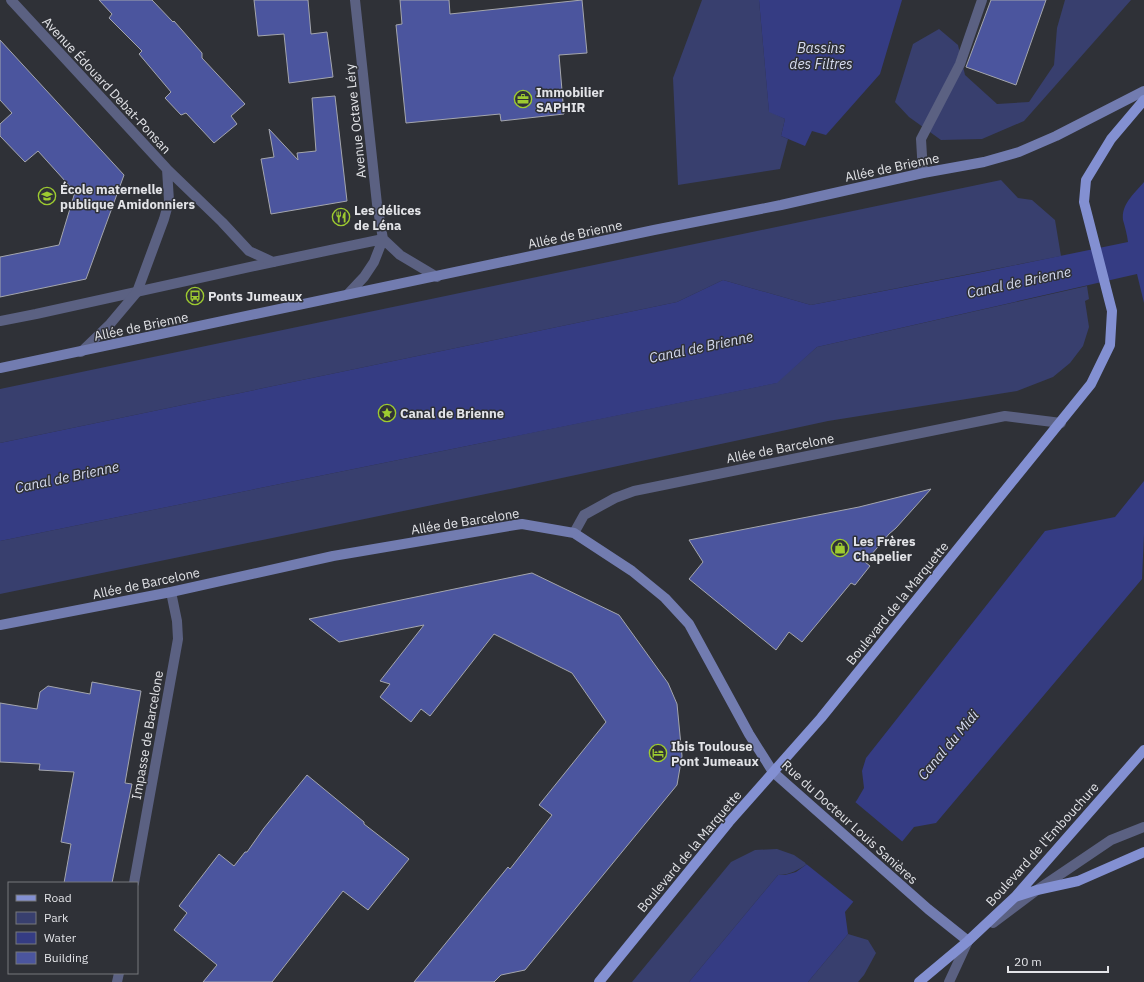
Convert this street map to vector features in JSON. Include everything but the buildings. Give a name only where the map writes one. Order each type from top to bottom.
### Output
[{"type":"main road","name":"Allée de Brienne","points":[[0,368],[654,230],[781,205],[923,173],[984,162],[1019,152],[1056,136],[1144,91]]},
{"type":"main road","name":"Boulevard de la Marquette","points":[[599,982],[719,834],[821,718],[1092,384],[1110,345],[1112,311],[1084,202],[1086,180],[1111,139],[1144,100]]},
{"type":"main road","name":"Allée de Barcelone","points":[[0,625],[171,592],[333,556],[522,524],[574,533]]},
{"type":"main road","name":"Rue du Docteur Louis Sanières","points":[[574,533],[632,571],[665,598],[689,624],[746,728],[773,772],[968,942]]},
{"type":"main road","name":"Boulevard de l'Embouchure","points":[[919,982],[968,942],[1015,897],[1144,750]]},
{"type":"main road","points":[[1015,897],[1037,890],[1078,881],[1144,852]]},
{"type":"street","name":"Avenue Édouard Debat-Ponsan","points":[[11,0],[167,170],[222,222],[249,251],[273,262]]},
{"type":"street","name":"Avenue Octave Léry","points":[[355,0],[377,204],[384,239]]},
{"type":"street","points":[[923,173],[921,139],[960,64],[982,0]]},
{"type":"street","name":"Avenue Édouard Debat-Ponsan","points":[[81,352],[110,324],[137,292],[164,219],[169,201],[167,170]]},
{"type":"street","points":[[0,321],[384,239]]},
{"type":"street","points":[[384,239],[400,255],[437,277]]},
{"type":"street","points":[[348,294],[374,262],[384,239]]},
{"type":"street","name":"Allée de Barcelone","points":[[574,533],[584,515],[615,498],[634,491],[1005,416],[1061,423]]},
{"type":"street","name":"Impasse de Barcelone","points":[[134,882],[178,638],[177,621],[171,592]]},
{"type":"street","points":[[949,982],[968,942],[1037,890],[1111,840],[1144,827]]},
{"type":"green space","points":[[702,0],[759,0],[769,111],[785,119],[781,136],[788,139],[780,169],[678,185],[673,78]]},
{"type":"green space","points":[[1065,0],[1131,0],[1024,121],[982,139],[941,140],[909,117],[895,102],[913,44],[939,29],[958,45],[965,75],[997,104],[1029,102],[1054,65],[1057,28]]},
{"type":"green space","points":[[1001,180],[1018,198],[1032,200],[1055,220],[1061,256],[811,305],[723,280],[677,302],[0,443],[0,389]]},
{"type":"green space","points":[[1087,286],[1089,299],[1085,301],[1089,327],[1083,346],[1070,363],[1053,377],[1017,391],[828,421],[515,488],[0,594],[0,541],[776,383],[817,347]]},
{"type":"green space","points":[[777,849],[794,855],[807,864],[790,873],[778,875],[689,982],[632,982],[731,862],[755,850]]},
{"type":"green space","points":[[848,934],[868,940],[876,953],[864,975],[858,982],[808,982]]},
{"type":"water","name":"Bassins des Filtres","points":[[759,0],[902,0],[880,74],[826,135],[812,131],[805,146],[781,136],[785,119],[769,112]]},
{"type":"water","name":"Canal de Brienne","points":[[1144,182],[1144,303],[1137,274],[817,347],[777,383],[0,541],[0,443],[677,302],[723,280],[811,305],[1128,242],[1123,220],[1124,209],[1129,199]]},
{"type":"water","name":"Canal du Midi","points":[[1144,481],[1142,579],[936,823],[914,827],[845,912],[848,934],[808,982],[689,982],[778,875],[796,872],[807,864],[857,800],[864,788],[862,771],[866,758],[1045,531],[1115,517]]},
{"type":"pier","points":[[854,801],[904,843],[855,903],[805,863]]},
{"type":"place","name":"Immobilier SAPHIR","points":[[523,99]]},
{"type":"place","name":"École maternelle publique Amidonniers","points":[[47,196]]},
{"type":"place","name":"Les délices de Léna","points":[[341,217]]},
{"type":"place","name":"Ponts Jumeaux","points":[[195,296]]},
{"type":"place","name":"Canal de Brienne","points":[[387,413]]},
{"type":"place","name":"Les Frères Chapelier","points":[[840,548]]},
{"type":"place","name":"Ibis Toulouse Pont Jumeaux","points":[[658,753]]}]
